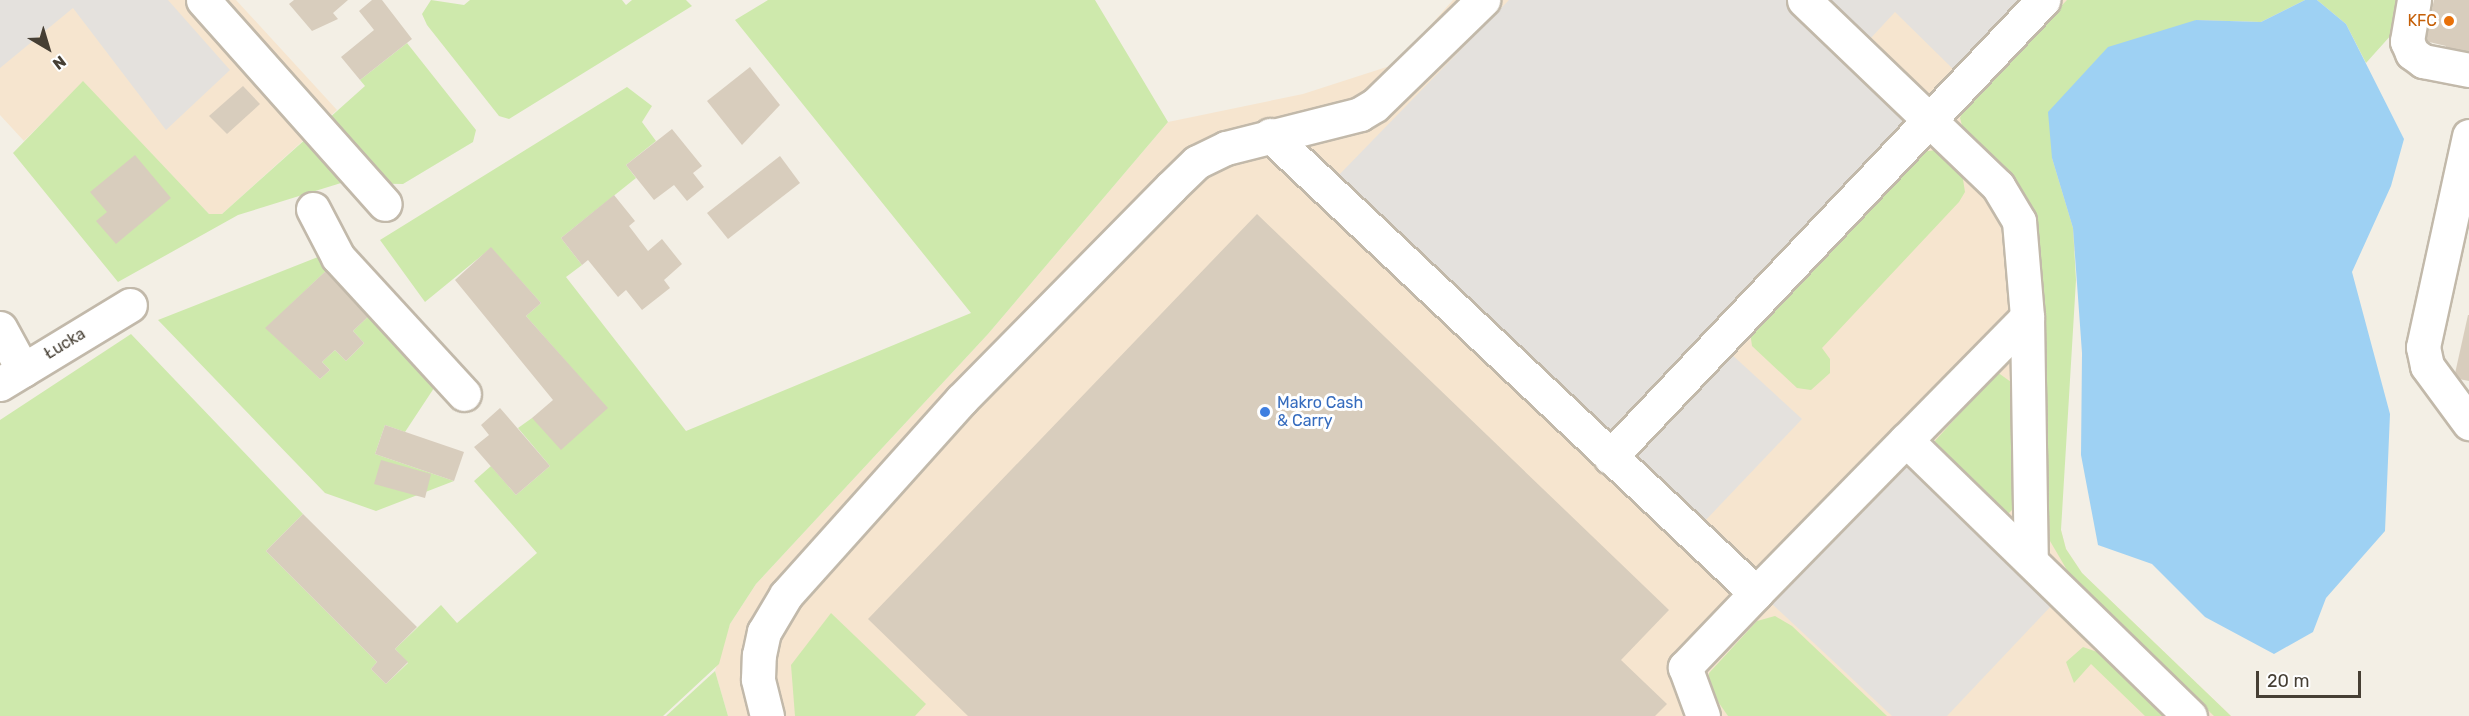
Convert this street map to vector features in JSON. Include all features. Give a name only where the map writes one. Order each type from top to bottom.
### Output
[{"type":"street","points":[[202,0],[385,204]]},
{"type":"street","points":[[767,716],[758,679],[759,655],[764,632],[786,595],[961,400],[1171,187],[1197,162],[1270,135],[1360,114],[1375,105],[1483,0]]},
{"type":"street","points":[[1804,0],[1928,120],[2014,208],[2027,317],[2031,561]]},
{"type":"street","points":[[1610,457],[2043,0]]},
{"type":"street","points":[[2414,0],[2407,40],[2408,76],[2469,92]]},
{"type":"street","points":[[2407,40],[2416,58],[2469,70]]},
{"type":"street","points":[[1270,135],[1756,593]]},
{"type":"street","points":[[2469,136],[2422,347],[2427,366],[2455,412],[2469,423]]},
{"type":"street","points":[[313,209],[338,257],[464,394]]},
{"type":"street","name":"Łucka","points":[[11,377],[130,305]]},
{"type":"street","points":[[1701,715],[1685,667],[2027,317]]},
{"type":"street","points":[[0,328],[11,377]]},
{"type":"street","points":[[1906,440],[2190,716]]},
{"type":"shaded area","points":[[0,0],[236,0],[337,110],[222,214],[209,214],[83,82],[24,141],[0,115]]},
{"type":"shaded area","points":[[0,0],[168,0],[230,70],[166,130],[73,8],[0,68]]},
{"type":"shaded area","name":"Makro Cash & Carry","points":[[1453,0],[2242,0],[2058,276],[2061,530],[2066,549],[2082,573],[2231,716],[728,716],[715,671],[730,624],[756,584],[988,334],[1168,122],[1303,94],[1396,64]]},
{"type":"shaded area","points":[[1509,0],[2021,0],[1954,70],[1895,12],[1845,66],[1906,121],[1606,434],[1337,177]]},
{"type":"shaded area","points":[[1729,352],[1802,419],[1702,524],[1630,458]]},
{"type":"shaded area","points":[[1905,464],[2052,605],[1947,716],[1892,716],[1771,603]]},
{"type":"green space","points":[[431,0],[464,5],[470,0],[622,0],[626,5],[632,0],[686,0],[692,6],[509,119],[499,116],[427,25],[422,14]]},
{"type":"green space","points":[[768,0],[1095,0],[1168,122],[988,334],[756,584],[730,624],[719,664],[663,716],[0,716],[0,420],[131,334],[303,514],[266,551],[377,662],[371,669],[386,684],[408,663],[395,649],[441,605],[457,623],[537,553],[474,481],[491,466],[516,495],[550,466],[518,428],[532,418],[607,408],[526,316],[541,303],[491,248],[425,302],[380,240],[627,87],[652,106],[642,122],[656,141],[626,165],[636,178],[561,238],[582,265],[566,277],[686,431],[971,313],[735,20]]},
{"type":"green space","points":[[2067,0],[2305,0],[2261,22],[2196,20],[2052,158],[2073,228],[2076,280],[2061,530],[2066,549],[2082,573],[2231,716],[2214,716],[2074,582],[2050,541],[2038,235],[2021,191],[1964,133],[1960,118],[1965,106]]},
{"type":"green space","points":[[2317,0],[2399,0],[2392,34],[2366,63],[2346,24]]},
{"type":"green space","points":[[407,43],[476,130],[473,142],[403,184],[341,183],[238,215],[118,282],[13,153],[83,81],[209,214],[222,214],[365,86],[360,80]]},
{"type":"green space","points":[[1936,150],[1962,173],[1965,192],[1959,202],[1822,348],[1830,359],[1830,373],[1811,390],[1797,388],[1752,346],[1750,332],[1920,152]]},
{"type":"green space","points":[[323,255],[330,267],[266,328],[320,379],[330,370],[322,362],[335,350],[346,361],[364,343],[353,331],[373,312],[436,385],[405,432],[385,425],[375,454],[454,481],[376,511],[325,493],[158,320]]},
{"type":"green space","points":[[1997,372],[2011,382],[2013,509],[2007,515],[1934,442]]},
{"type":"green space","points":[[831,613],[926,704],[915,716],[795,716],[791,665]]},
{"type":"green space","points":[[1775,616],[1792,626],[1887,716],[1728,716],[1707,686],[1709,673],[1757,621]]},
{"type":"green space","points":[[2083,647],[2103,654],[2167,716],[2145,716],[2091,664],[2074,683],[2066,662]]},
{"type":"green space","points":[[715,671],[728,716],[666,716]]},
{"type":"water","points":[[2305,0],[2317,0],[2346,24],[2404,139],[2391,186],[2352,272],[2390,414],[2385,531],[2326,598],[2313,632],[2274,654],[2205,617],[2152,564],[2098,545],[2081,455],[2082,353],[2073,228],[2052,158],[2048,112],[2108,47],[2196,20],[2261,22]]},
{"type":"building","points":[[294,0],[348,0],[333,13],[338,19],[312,31],[289,4]]},
{"type":"building","points":[[372,0],[382,0],[412,39],[360,80],[341,57],[374,30],[359,11]]},
{"type":"building","name":"KFC","points":[[2434,0],[2469,0],[2469,61],[2445,56],[2446,46],[2425,41]]},
{"type":"building","points":[[750,67],[780,105],[742,145],[707,101]]},
{"type":"building","points":[[243,86],[260,104],[227,134],[209,116]]},
{"type":"building","points":[[672,129],[702,166],[693,173],[704,187],[687,201],[674,185],[654,200],[626,165]]},
{"type":"building","points":[[135,155],[171,198],[116,244],[96,221],[107,212],[90,192]]},
{"type":"building","points":[[780,156],[800,183],[728,239],[707,213]]},
{"type":"building","points":[[614,195],[635,221],[629,226],[648,251],[662,239],[682,264],[664,280],[670,288],[642,310],[626,290],[618,297],[588,260],[582,265],[561,238]]},
{"type":"building","name":"Makro Cash & Carry","points":[[1257,214],[1669,610],[1621,660],[1667,704],[1655,716],[968,716],[868,619]]},
{"type":"building","points":[[491,247],[541,303],[526,316],[608,408],[561,450],[532,418],[553,400],[455,280]]},
{"type":"building","points":[[330,267],[373,312],[353,331],[364,343],[346,361],[335,350],[322,362],[330,370],[320,379],[265,328]]},
{"type":"building","points":[[2469,315],[2469,381],[2454,378]]},
{"type":"building","points":[[500,408],[550,466],[516,495],[474,447],[489,435],[481,425]]},
{"type":"building","points":[[385,425],[464,452],[454,481],[375,454]]},
{"type":"building","points":[[381,460],[431,474],[425,498],[374,484]]},
{"type":"building","points":[[303,514],[417,627],[395,649],[408,662],[386,684],[371,669],[377,662],[266,551]]},
{"type":"place","name":"KFC","points":[[2449,21]]},
{"type":"place","name":"Makro Cash & Carry","points":[[1265,412]]}]
